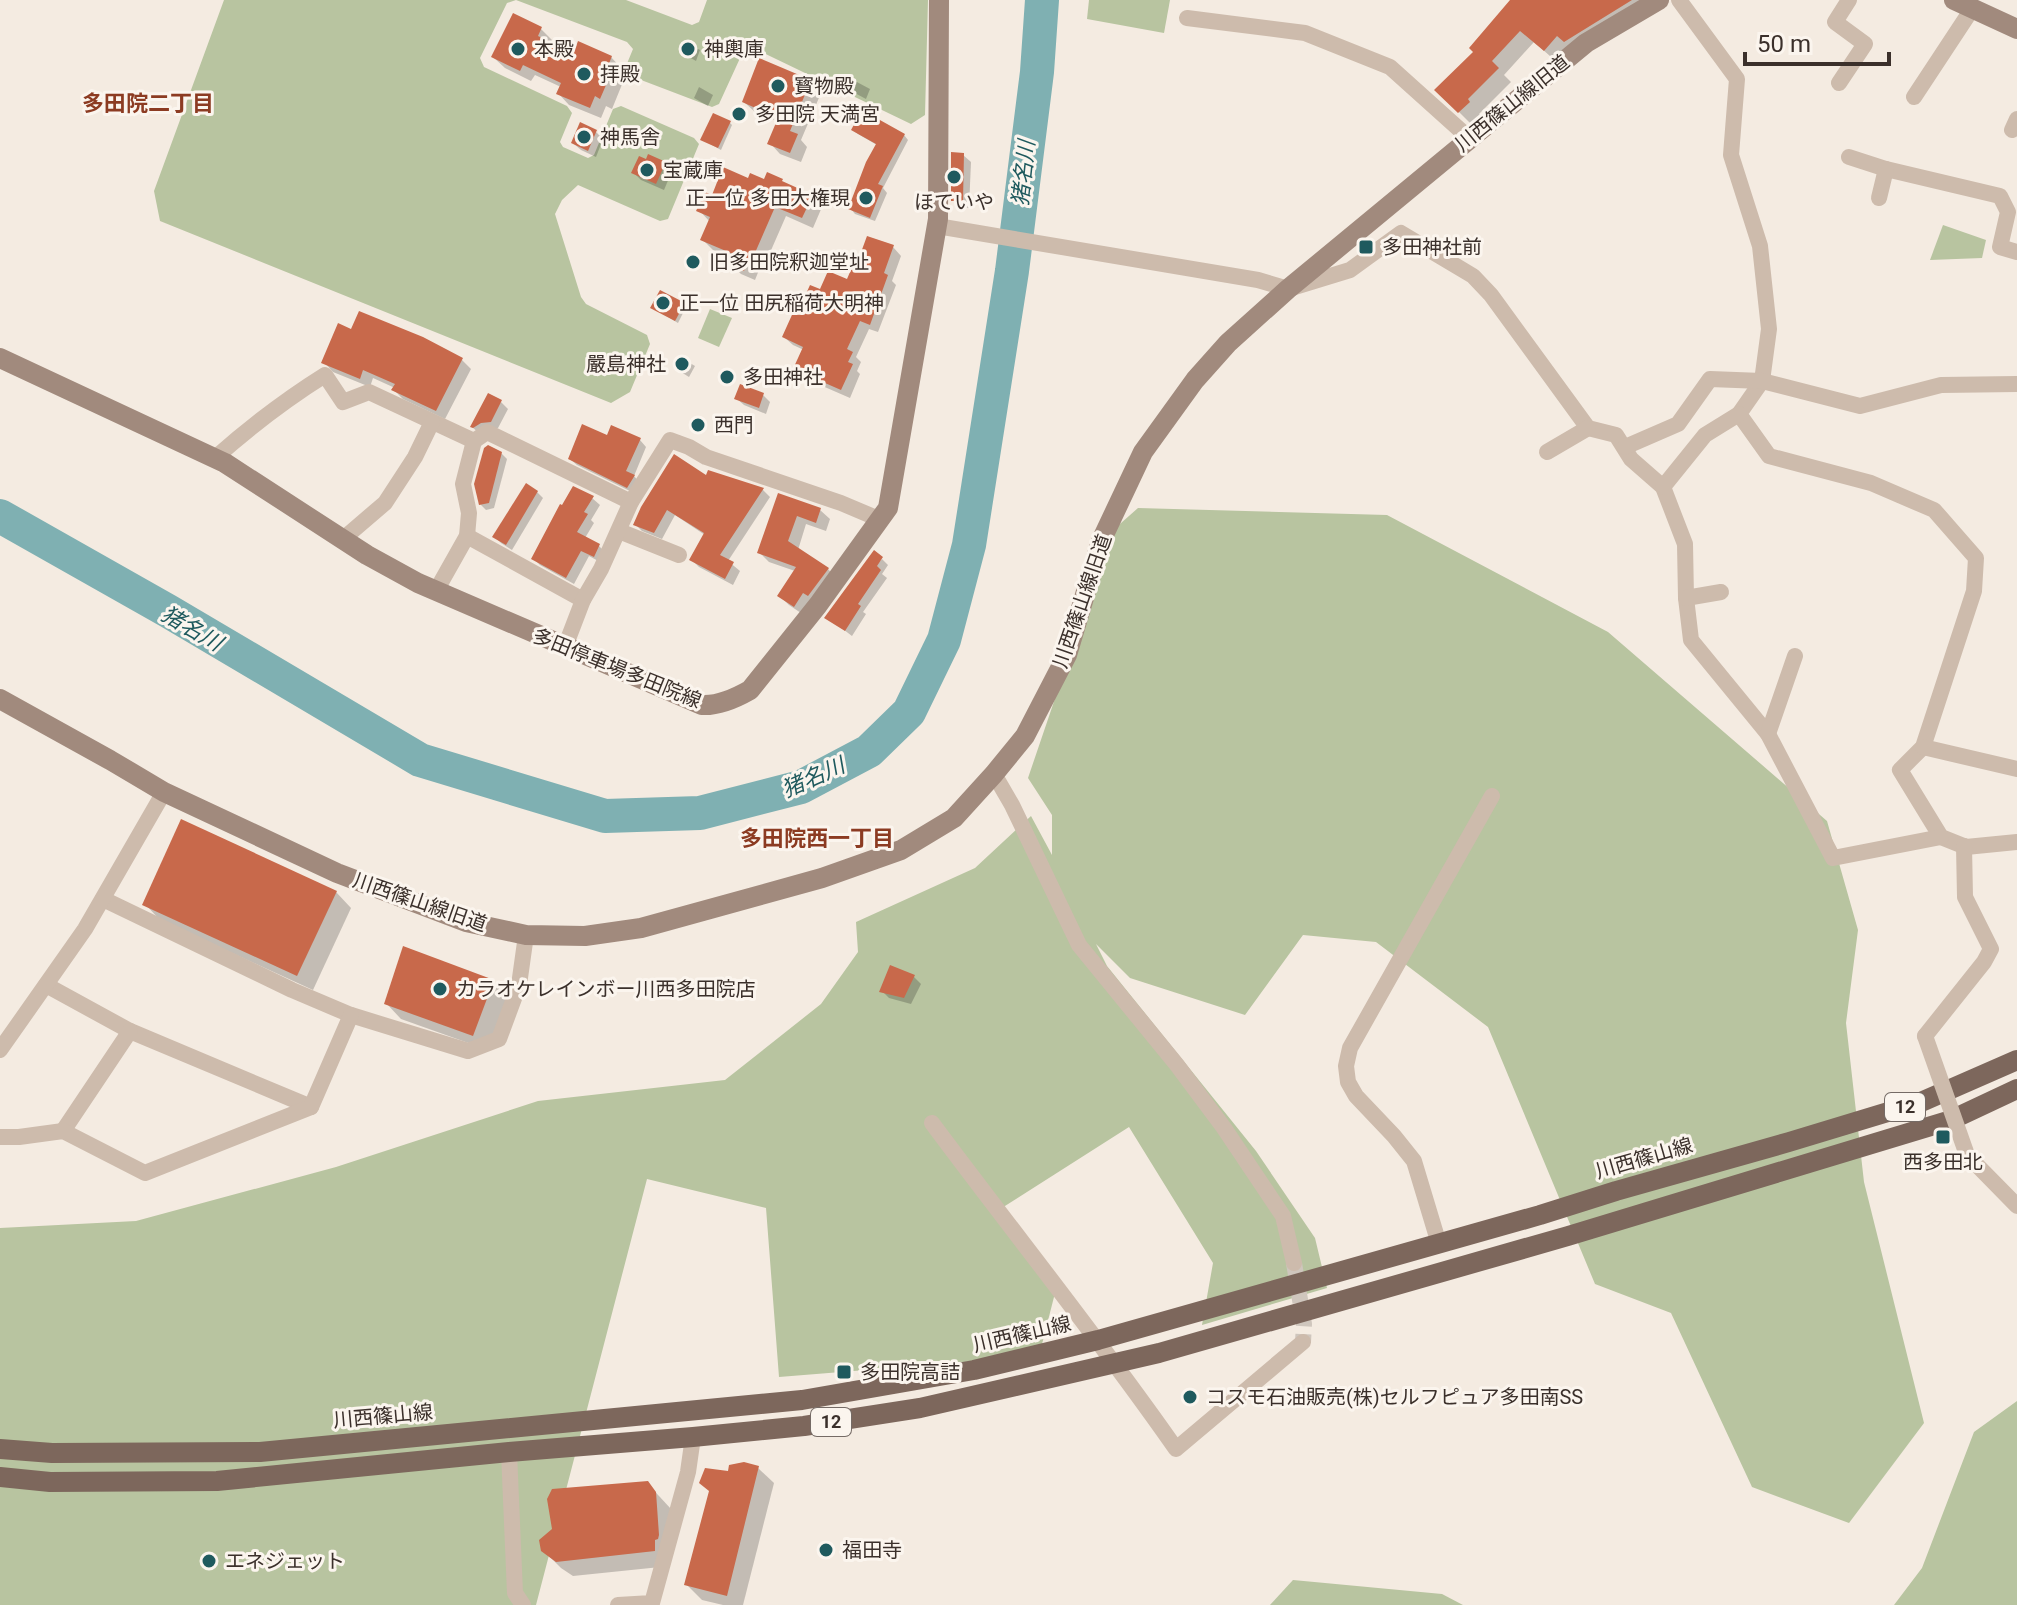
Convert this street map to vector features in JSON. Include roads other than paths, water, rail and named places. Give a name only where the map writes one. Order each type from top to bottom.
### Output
[{"type":"main road","name":"川西篠山線","points":[[0,1449],[52,1453],[260,1452],[802,1400],[974,1370],[1098,1340],[1789,1142],[1921,1102],[2017,1060]]},
{"type":"main road","name":"12","points":[[0,1477],[50,1482],[217,1481],[804,1426],[920,1408],[1159,1353],[1638,1215],[1951,1120],[2017,1089]]},
{"type":"street","name":"多田停車場多田院線","points":[[0,358],[225,463],[367,555],[436,591],[702,705],[740,696],[750,690],[818,605],[888,508],[937,226],[939,0]]},
{"type":"street","name":"川西篠山線旧道","points":[[0,699],[164,792],[337,873],[466,922],[526,935],[585,936],[641,928],[822,878],[901,850],[954,818],[1025,736],[1067,655],[1101,541],[1143,452],[1203,371],[1228,343],[1288,289],[1469,138],[1586,43],[1659,0]]},
{"type":"street","points":[[1663,487],[1705,435],[1739,414],[1762,381],[1769,329],[1760,246],[1731,155],[1737,79],[1679,0]]},
{"type":"street","points":[[1839,83],[1865,44],[1835,22],[1849,0]]},
{"type":"street","points":[[1914,97],[1963,4],[2017,29]]},
{"type":"street","points":[[1187,18],[1305,33],[1390,67],[1469,138]]},
{"type":"street","points":[[1849,157],[2000,196],[2008,212],[2000,247],[2017,252]]},
{"type":"street","points":[[1879,198],[1886,169]]},
{"type":"street","points":[[937,226],[1258,280],[1288,289],[1350,270],[1401,233],[1473,276],[1491,295],[1588,428],[1616,435],[1631,459],[1663,487],[1685,544],[1691,640],[1768,734],[1833,858],[1941,837],[1966,847],[2017,842]]},
{"type":"street","points":[[215,458],[251,426],[325,375],[343,402],[369,392],[474,441]]},
{"type":"street","points":[[1625,447],[1678,424],[1710,379],[1762,381],[1860,406],[1941,385],[2017,384]]},
{"type":"street","points":[[1739,414],[1769,456],[1871,483],[1934,510],[1976,558],[1974,591],[1923,747],[1900,770],[1941,837]]},
{"type":"street","points":[[343,539],[385,503],[415,457],[432,422]]},
{"type":"street","points":[[1547,452],[1588,428]]},
{"type":"street","points":[[436,591],[467,536],[469,513],[463,484],[474,441],[487,432],[631,502]]},
{"type":"street","points":[[565,647],[583,600],[631,502],[670,440],[706,457],[841,503],[881,520]]},
{"type":"street","points":[[619,531],[679,555]]},
{"type":"street","points":[[467,536],[583,600]]},
{"type":"street","points":[[1686,598],[1721,592]]},
{"type":"street","points":[[1768,734],[1795,656]]},
{"type":"street","points":[[1923,747],[2017,769]]},
{"type":"street","points":[[994,774],[1079,945],[1224,1128],[1283,1216],[1294,1263]]},
{"type":"street","points":[[0,1050],[85,929],[164,792]]},
{"type":"street","points":[[1439,1244],[1414,1161],[1356,1096],[1348,1082],[1346,1066],[1350,1048],[1492,796]]},
{"type":"street","points":[[1964,846],[1965,897],[1991,949],[1925,1036],[1967,1155],[2017,1206]]},
{"type":"street","points":[[103,899],[351,1015],[468,1051],[499,1039],[519,985],[526,935]]},
{"type":"street","points":[[46,985],[130,1031],[311,1107]]},
{"type":"street","points":[[0,1137],[63,1131],[145,1173],[311,1107],[351,1015]]},
{"type":"street","points":[[63,1131],[130,1031]]},
{"type":"street","points":[[932,1123],[1116,1364],[1176,1449],[1303,1342]]},
{"type":"street","points":[[618,1605],[652,1603],[688,1472],[693,1437]]},
{"type":"street","points":[[509,1452],[515,1593],[523,1605]]},
{"type":"waterway","name":"猪名川","points":[[0,516],[420,760],[605,816],[700,813],[801,787],[869,751],[909,712],[944,640],[969,545],[1012,271],[1037,72],[1042,0]]},
{"type":"tunnel","points":[[1294,1263],[1304,1324],[1303,1342]]},
{"type":"place","name":"本殿","points":[[518,49]]},
{"type":"place","name":"神輿庫","points":[[688,49]]},
{"type":"place","name":"拝殿","points":[[584,74]]},
{"type":"place","name":"寳物殿","points":[[778,86]]},
{"type":"place","name":"多田院 天満宮","points":[[739,114]]},
{"type":"place","name":"神馬舎","points":[[584,137]]},
{"type":"place","name":"宝蔵庫","points":[[647,170]]},
{"type":"place","name":"ほていや","points":[[954,177]]},
{"type":"place","name":"正一位 多田大権現","points":[[866,198]]},
{"type":"place","name":"多田神社前","points":[[1366,247]]},
{"type":"place","name":"旧多田院釈迦堂址","points":[[693,262]]},
{"type":"place","name":"正一位 田尻稲荷大明神","points":[[663,303]]},
{"type":"place","name":"嚴島神社","points":[[682,364]]},
{"type":"place","name":"多田神社","points":[[727,377]]},
{"type":"place","name":"西門","points":[[698,425]]},
{"type":"place","name":"カラオケレインボー川西多田院店","points":[[440,989]]},
{"type":"place","name":"西多田北","points":[[1943,1137]]},
{"type":"place","name":"多田院高詰","points":[[844,1372]]},
{"type":"place","name":"コスモ石油販売(株)セルフピュア多田南SS","points":[[1190,1397]]},
{"type":"place","name":"福田寺","points":[[826,1550]]},
{"type":"place","name":"エネジェット","points":[[209,1561]]},
{"type":"district","name":"多田院二丁目","points":[[148,103]]},
{"type":"district","name":"多田院西一丁目","points":[[817,838]]}]
